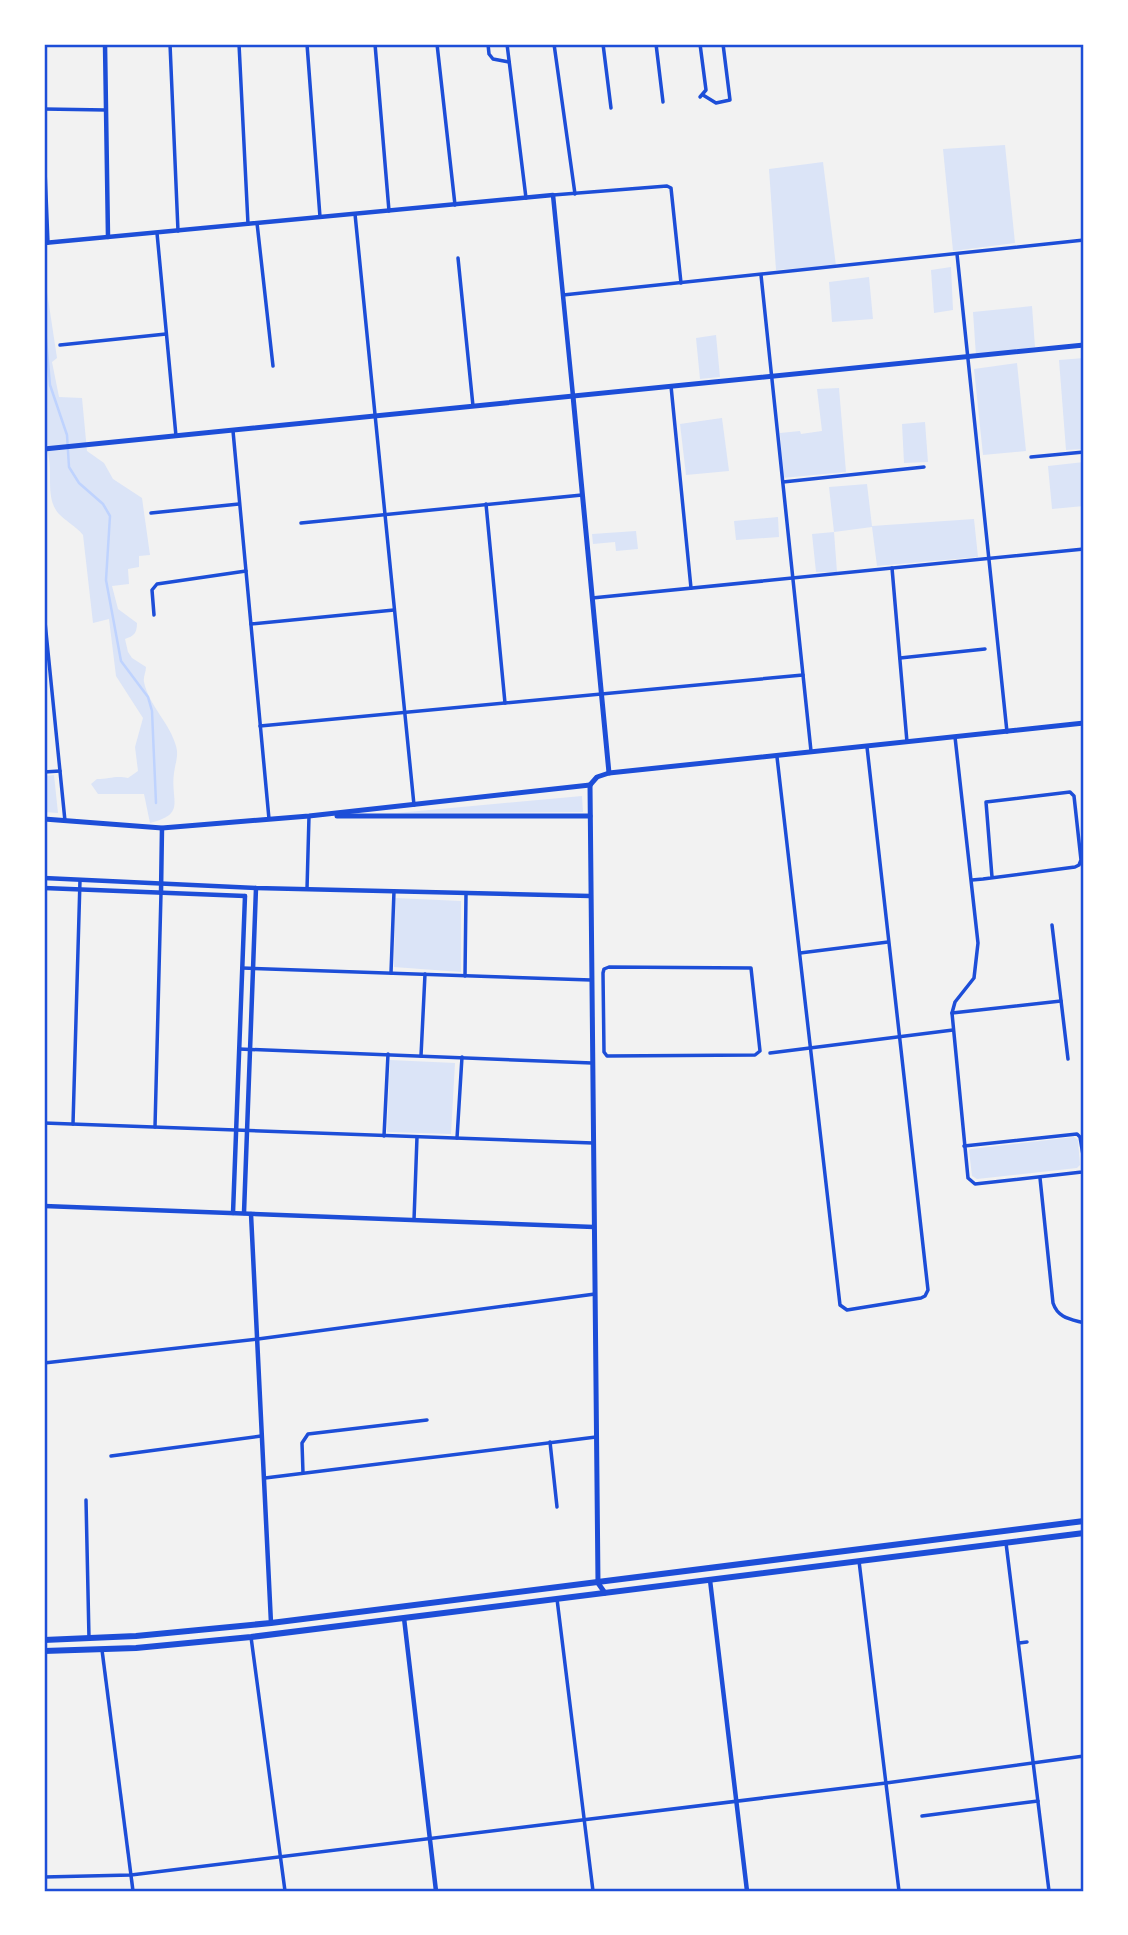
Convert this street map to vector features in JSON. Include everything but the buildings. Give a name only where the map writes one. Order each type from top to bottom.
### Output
[{"type":"main road","points":[[44,449],[1084,345]]},
{"type":"main road","points":[[573,396],[609,774]]},
{"type":"main road","points":[[605,1593],[598,1583],[590,785],[597,777],[609,774],[1084,723]]},
{"type":"main road","points":[[44,819],[162,828],[309,816],[590,785]]},
{"type":"main road","points":[[309,816],[590,816]]},
{"type":"main road","points":[[44,1640],[176,1633],[394,1609],[1084,1521]]},
{"type":"main road","points":[[44,1651],[102,1650],[251,1637],[1084,1533]]},
{"type":"street","points":[[105,44],[108,237]]},
{"type":"street","points":[[170,44],[178,231]]},
{"type":"street","points":[[239,44],[248,221]]},
{"type":"street","points":[[307,44],[320,218]]},
{"type":"street","points":[[375,44],[390,211]]},
{"type":"street","points":[[438,44],[455,205]]},
{"type":"street","points":[[488,44],[489,54],[493,59],[509,62]]},
{"type":"street","points":[[507,44],[526,198]]},
{"type":"street","points":[[554,44],[575,194]]},
{"type":"street","points":[[603,44],[611,108]]},
{"type":"street","points":[[656,44],[663,102]]},
{"type":"street","points":[[700,44],[706,90],[702,97],[716,103],[730,100],[723,44]]},
{"type":"street","points":[[44,109],[106,110]]},
{"type":"street","points":[[44,146],[46,243],[178,231],[248,221],[257,223],[320,218],[667,186],[671,188],[681,283]]},
{"type":"street","points":[[553,195],[573,396]]},
{"type":"street","points":[[355,214],[414,805]]},
{"type":"street","points":[[257,223],[273,366]]},
{"type":"street","points":[[157,233],[176,436]]},
{"type":"street","points":[[563,295],[1084,240]]},
{"type":"street","points":[[957,254],[1007,732]]},
{"type":"street","points":[[458,258],[473,406]]},
{"type":"street","points":[[761,274],[811,753]]},
{"type":"street","points":[[60,345],[166,334]]},
{"type":"street","points":[[671,386],[691,588]]},
{"type":"street","points":[[233,431],[269,819]]},
{"type":"street","points":[[1031,457],[1084,452]]},
{"type":"street","points":[[783,482],[923,467]]},
{"type":"street","points":[[301,523],[582,495]]},
{"type":"street","points":[[151,513],[240,504]]},
{"type":"street","points":[[486,505],[505,703]]},
{"type":"street","points":[[592,598],[1084,549]]},
{"type":"street","points":[[892,568],[907,742]]},
{"type":"street","points":[[154,615],[152,590],[157,584],[246,571]]},
{"type":"street","points":[[251,624],[394,610]]},
{"type":"street","points":[[44,612],[65,821]]},
{"type":"street","points":[[900,658],[985,649]]},
{"type":"street","points":[[44,674],[50,674]]},
{"type":"street","points":[[260,726],[803,675]]},
{"type":"street","points":[[955,737],[978,943],[976,969],[970,985],[955,1002],[952,1013],[967,1175],[970,1182],[975,1184],[1082,1172],[1084,1169]]},
{"type":"street","points":[[777,757],[840,1305],[844,1309],[921,1298],[927,1294],[867,747]]},
{"type":"street","points":[[44,772],[60,771]]},
{"type":"street","points":[[972,880],[1079,865],[1081,860],[1074,796],[1066,791],[986,803],[992,877]]},
{"type":"street","points":[[307,889],[309,816]]},
{"type":"street","points":[[155,1127],[162,828]]},
{"type":"street","points":[[44,878],[256,888],[598,896]]},
{"type":"street","points":[[73,1124],[80,880]]},
{"type":"street","points":[[44,888],[245,896],[256,888]]},
{"type":"street","points":[[256,888],[247,1131],[248,1213],[258,1339],[271,1623]]},
{"type":"street","points":[[391,973],[394,891]]},
{"type":"street","points":[[465,976],[466,893]]},
{"type":"street","points":[[233,1213],[245,896]]},
{"type":"street","points":[[1052,925],[1068,1059]]},
{"type":"street","points":[[800,953],[889,942]]},
{"type":"street","points":[[609,967],[748,967],[753,971],[760,1051],[755,1055],[607,1056],[604,1052],[603,1009],[603,973],[609,967]]},
{"type":"street","points":[[242,968],[591,980]]},
{"type":"street","points":[[421,1056],[425,974]]},
{"type":"street","points":[[952,1013],[1061,1001]]},
{"type":"street","points":[[592,1009],[603,1009]]},
{"type":"street","points":[[769,1053],[953,1030]]},
{"type":"street","points":[[239,1049],[592,1063]]},
{"type":"street","points":[[384,1136],[388,1054]]},
{"type":"street","points":[[457,1138],[462,1057]]},
{"type":"street","points":[[44,1123],[593,1143]]},
{"type":"street","points":[[964,1146],[1077,1134],[1080,1137],[1084,1161]]},
{"type":"street","points":[[414,1220],[417,1137]]},
{"type":"street","points":[[1040,1177],[1053,1303],[1061,1315],[1084,1323]]},
{"type":"street","points":[[44,1206],[594,1227]]},
{"type":"street","points":[[44,1363],[258,1339],[595,1294]]},
{"type":"street","points":[[303,1474],[302,1443],[308,1434],[427,1420]]},
{"type":"street","points":[[111,1456],[263,1436]]},
{"type":"street","points":[[265,1478],[597,1436]]},
{"type":"street","points":[[550,1442],[556,1507]]},
{"type":"street","points":[[86,1500],[89,1639]]},
{"type":"street","points":[[44,1538],[44,1549]]},
{"type":"street","points":[[1006,1543],[1049,1891]]},
{"type":"street","points":[[859,1561],[899,1891]]},
{"type":"street","points":[[710,1580],[747,1891]]},
{"type":"street","points":[[557,1600],[593,1891]]},
{"type":"street","points":[[394,1609],[404,1618],[436,1891]]},
{"type":"street","points":[[251,1637],[285,1891]]},
{"type":"street","points":[[1019,1643],[1027,1642]]},
{"type":"street","points":[[102,1650],[133,1891]]},
{"type":"street","points":[[44,1877],[131,1875],[886,1783],[1084,1756]]},
{"type":"street","points":[[922,1816],[1038,1801]]},
{"type":"shaded area","points":[[1005,145],[1015,243],[953,251],[943,149]]},
{"type":"shaded area","points":[[823,162],[836,266],[776,270],[769,169]]},
{"type":"shaded area","points":[[951,267],[953,310],[934,313],[931,270]]},
{"type":"shaded area","points":[[44,272],[57,358],[52,362],[59,397],[82,398],[87,451],[104,463],[113,479],[142,498],[150,555],[139,556],[139,567],[128,569],[129,584],[112,586],[118,609],[137,623],[134,634],[125,639],[128,652],[146,667],[144,680],[147,691],[177,749],[173,811],[150,823],[144,794],[98,794],[91,784],[97,779],[128,778],[138,771],[135,747],[143,718],[116,676],[109,619],[93,623],[83,535],[58,513],[52,501],[49,459],[44,442],[47,406],[44,389]]},
{"type":"shaded area","points":[[869,277],[873,319],[832,322],[829,282]]},
{"type":"shaded area","points":[[1032,306],[1035,347],[976,356],[973,312]]},
{"type":"shaded area","points":[[716,335],[720,377],[700,379],[696,338]]},
{"type":"shaded area","points":[[1084,358],[1084,449],[1066,450],[1059,360]]},
{"type":"shaded area","points":[[1017,363],[1026,451],[983,455],[974,369]]},
{"type":"shaded area","points":[[839,388],[846,472],[782,478],[780,433],[822,431],[817,389]]},
{"type":"shaded area","points":[[722,418],[729,471],[686,475],[680,424]]},
{"type":"shaded area","points":[[925,422],[928,462],[904,463],[902,424]]},
{"type":"shaded area","points":[[1084,462],[1084,506],[1052,509],[1048,466]]},
{"type":"shaded area","points":[[867,484],[872,526],[974,519],[978,557],[877,566],[872,527],[834,532],[829,487]]},
{"type":"shaded area","points":[[778,517],[779,537],[736,540],[734,521]]},
{"type":"shaded area","points":[[636,531],[638,549],[616,551],[615,542],[593,544],[592,534]]},
{"type":"shaded area","points":[[834,532],[837,572],[816,572],[812,534]]},
{"type":"shaded area","points":[[54,775],[58,813],[44,812],[44,776]]},
{"type":"shaded area","points":[[582,796],[583,812],[397,813]]},
{"type":"shaded area","points":[[395,898],[461,901],[461,972],[394,967]]},
{"type":"shaded area","points":[[390,1060],[455,1063],[451,1134],[387,1132]]},
{"type":"shaded area","points":[[1074,1137],[1078,1140],[1080,1165],[1077,1168],[977,1179],[972,1176],[971,1149]]},
{"type":"waterway","points":[[44,316],[50,385],[67,435],[69,467],[79,483],[103,504],[110,516],[106,580],[121,661],[148,697],[152,711],[156,803]]}]
